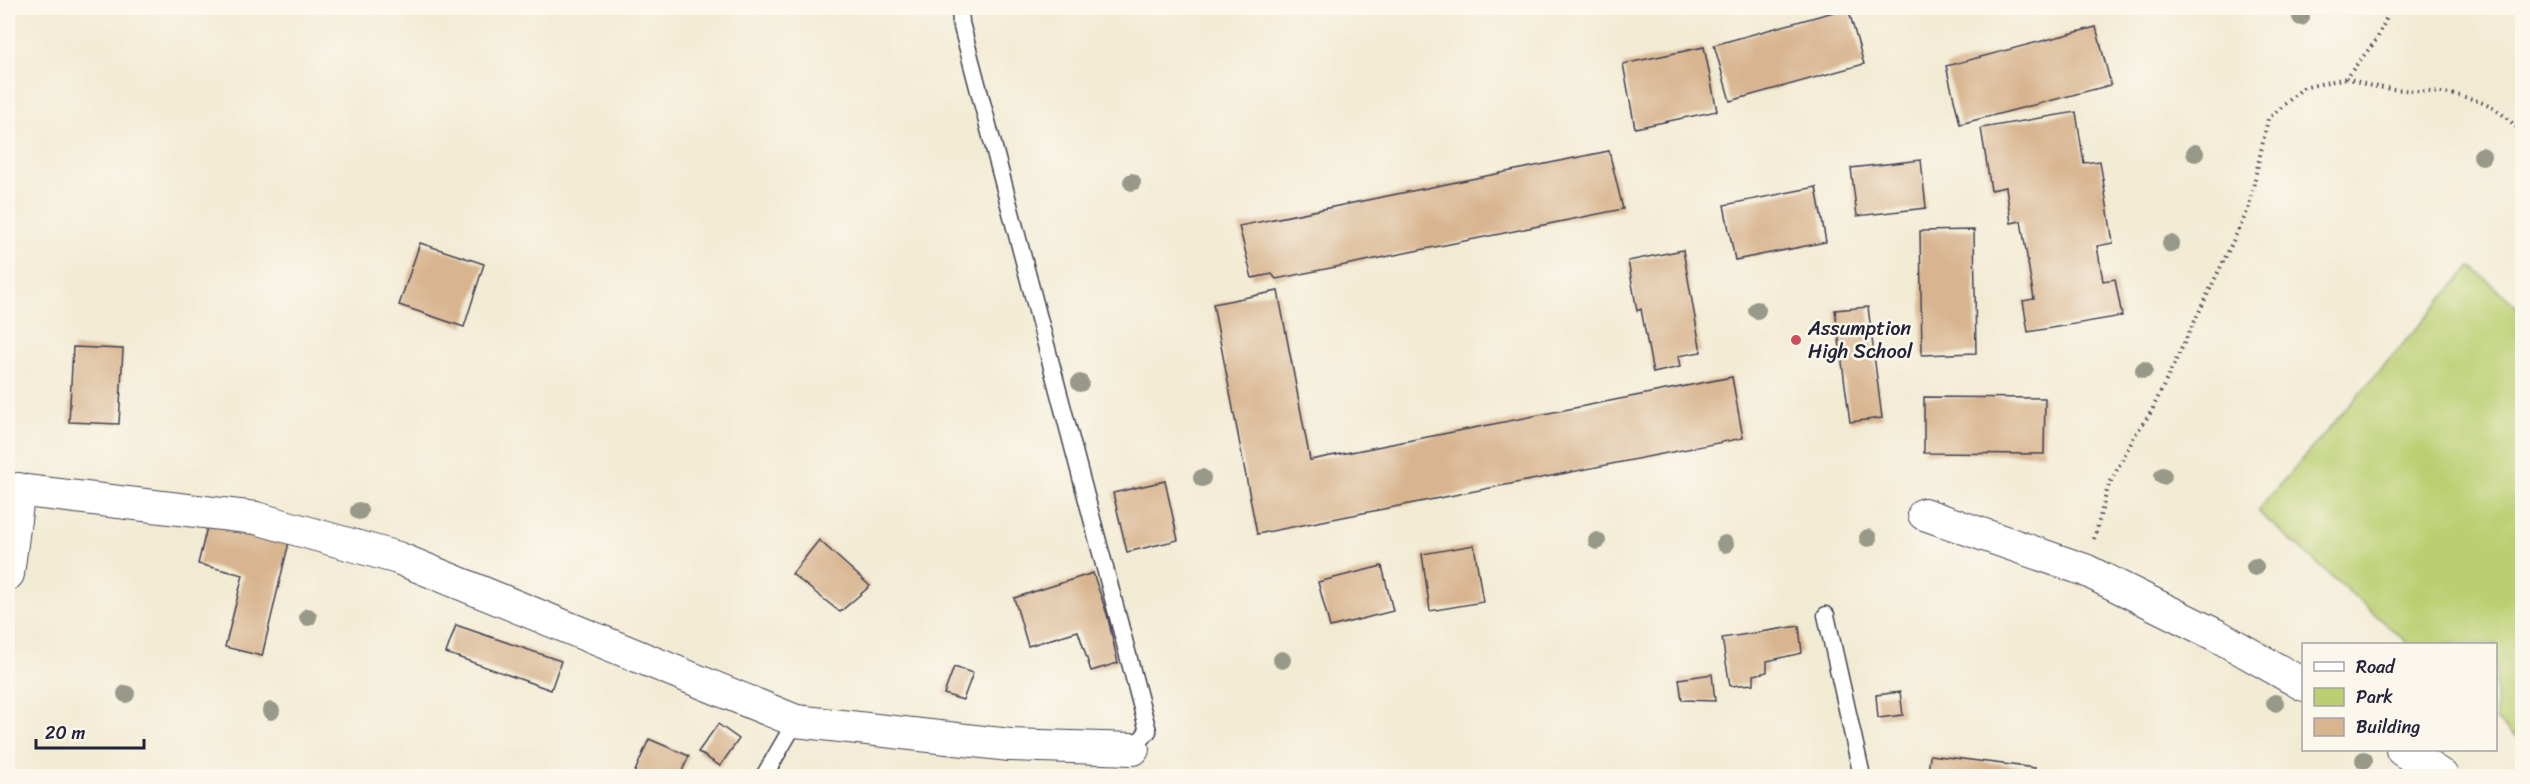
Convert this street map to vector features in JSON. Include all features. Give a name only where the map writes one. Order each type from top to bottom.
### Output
[{"type":"street","points":[[8,574],[13,489],[256,518],[398,558],[796,721],[1010,745],[1133,749]]},
{"type":"street","points":[[1923,514],[2085,570],[2218,636],[2302,684]]},
{"type":"street","points":[[2403,751],[2442,777]]},
{"type":"lane","points":[[960,8],[961,23],[1024,266],[1148,731],[1133,749]]},
{"type":"lane","points":[[1826,615],[1862,777]]},
{"type":"lane","points":[[764,777],[796,721]]},
{"type":"path","points":[[2346,78],[2377,39],[2391,8]]},
{"type":"path","points":[[2085,570],[2108,487],[2135,435],[2151,412],[2248,210],[2268,119],[2303,88],[2346,78],[2372,86],[2462,94],[2508,116],[2523,133]]},
{"type":"green space","points":[[2471,266],[2522,311],[2522,743],[2497,721],[2497,643],[2408,643],[2257,511]]},
{"type":"building","points":[[1848,8],[1864,64],[1730,101],[1714,45]]},
{"type":"building","points":[[2096,27],[2111,85],[1960,124],[1946,66]]},
{"type":"building","points":[[1704,47],[1717,111],[1635,128],[1623,64]]},
{"type":"building","points":[[2076,112],[2084,163],[2100,161],[2113,243],[2097,246],[2103,281],[2115,279],[2122,316],[2028,332],[2023,301],[2034,299],[2021,221],[2011,223],[2006,187],[1991,190],[1981,128]]},
{"type":"building","points":[[1609,151],[1623,209],[1276,279],[1272,274],[1252,278],[1239,226]]},
{"type":"building","points":[[1921,160],[1926,208],[1857,216],[1851,168]]},
{"type":"building","points":[[1816,187],[1826,242],[1735,260],[1724,205]]},
{"type":"building","points":[[1974,230],[1976,353],[1922,355],[1920,231]]},
{"type":"building","points":[[420,243],[484,264],[464,327],[399,305]]},
{"type":"building","points":[[1683,250],[1701,352],[1678,356],[1680,367],[1653,373],[1641,309],[1637,311],[1628,261]]},
{"type":"building","points":[[1278,291],[1310,460],[1732,377],[1743,438],[1257,534],[1213,304]]},
{"type":"building","points":[[1868,307],[1882,418],[1850,422],[1835,310]]},
{"type":"building","points":[[73,347],[123,349],[119,424],[69,422]]},
{"type":"building","points":[[1924,397],[2045,398],[2044,454],[1924,453]]},
{"type":"building","points":[[1165,481],[1178,540],[1127,552],[1113,493]]},
{"type":"building","points":[[208,523],[289,542],[262,656],[225,647],[243,575],[198,564]]},
{"type":"building","points":[[819,540],[870,586],[840,612],[792,574]]},
{"type":"building","points":[[1474,545],[1483,602],[1430,611],[1422,554]]},
{"type":"building","points":[[1382,566],[1393,611],[1330,627],[1318,582]]},
{"type":"building","points":[[1093,573],[1107,614],[1118,663],[1091,671],[1078,631],[1028,646],[1014,598]]},
{"type":"building","points":[[456,625],[561,661],[551,690],[446,653]]},
{"type":"building","points":[[1799,626],[1802,653],[1767,661],[1767,672],[1754,675],[1754,684],[1730,686],[1722,638]]},
{"type":"building","points":[[954,667],[973,673],[963,700],[944,694]]},
{"type":"building","points":[[1712,674],[1715,701],[1682,700],[1679,679]]},
{"type":"building","points":[[1900,692],[1903,715],[1878,718],[1876,695]]},
{"type":"building","points":[[718,724],[739,739],[720,766],[698,752]]},
{"type":"building","points":[[649,739],[689,756],[680,776],[633,776]]},
{"type":"building","points":[[1930,755],[2035,768],[2034,776],[1928,776]]},
{"type":"place","name":"Assumption High School","points":[[1796,340]]}]
